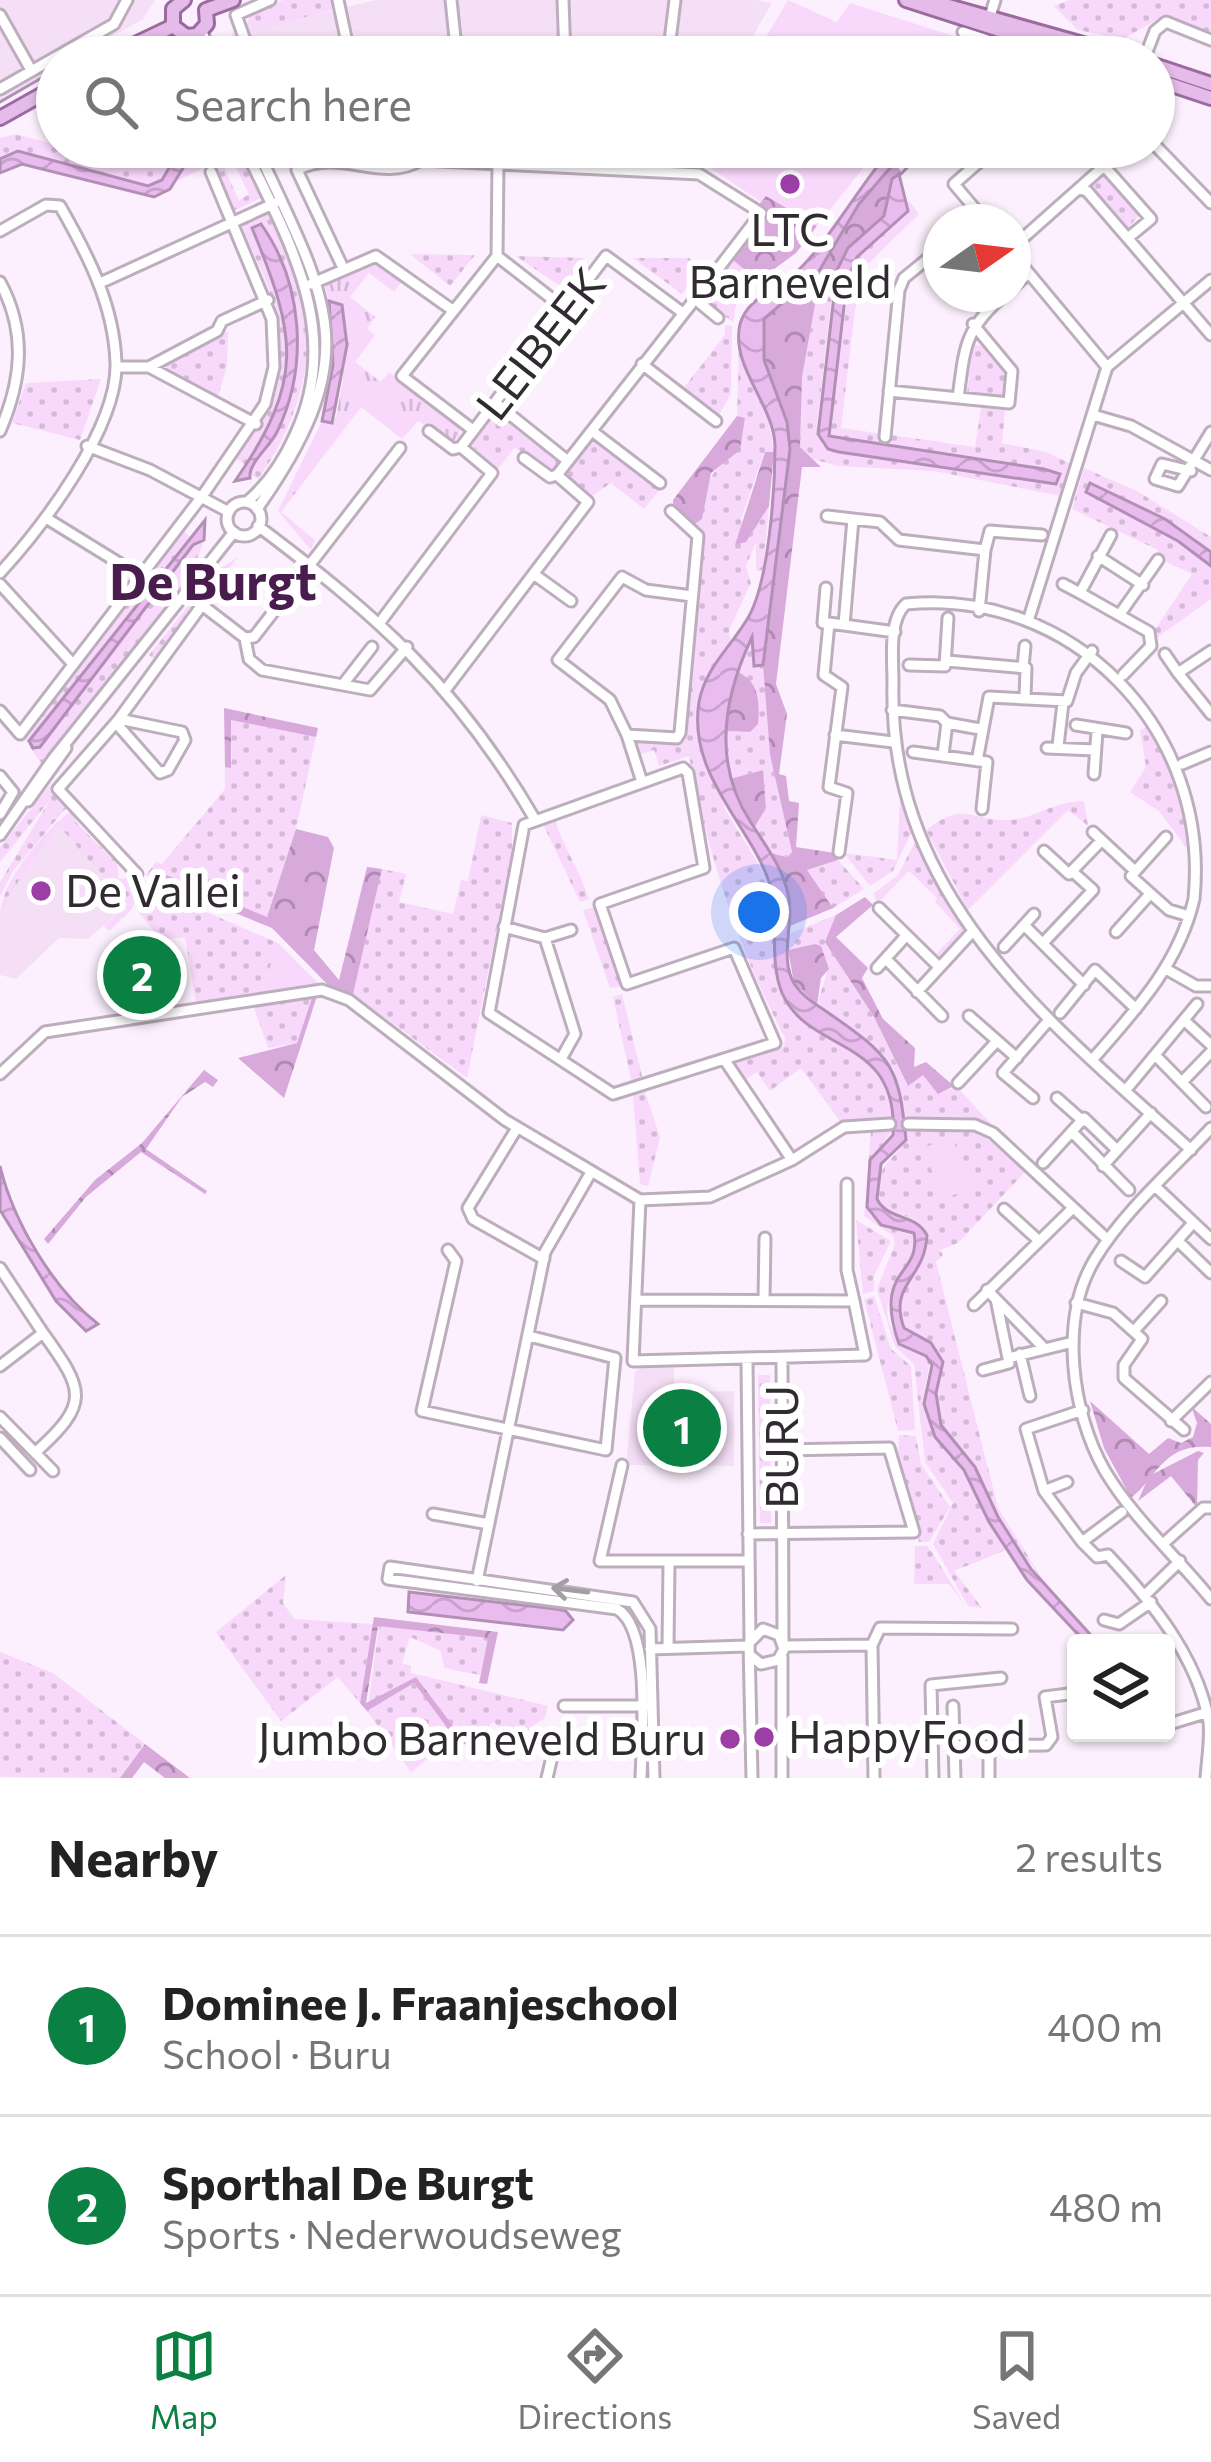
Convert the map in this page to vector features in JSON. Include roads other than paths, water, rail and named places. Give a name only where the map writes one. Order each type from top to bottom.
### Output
[{"type":"main road","points":[[194,0],[206,10]]},
{"type":"main road","points":[[152,36],[173,26],[196,34],[206,10],[232,0]]},
{"type":"main road","points":[[906,0],[992,27]]},
{"type":"main road","points":[[927,0],[1015,36]]},
{"type":"main road","points":[[173,26],[178,2]]},
{"type":"main road","points":[[1175,72],[1211,84]]},
{"type":"main road","points":[[1175,86],[1211,98]]},
{"type":"main road","points":[[0,118],[36,98]]},
{"type":"street","points":[[92,36],[114,24],[128,0]]},
{"type":"street","points":[[243,36],[236,16],[270,0]]},
{"type":"street","points":[[338,0],[346,36]]},
{"type":"street","points":[[451,0],[455,36]]},
{"type":"street","points":[[563,0],[564,36]]},
{"type":"street","points":[[671,36],[675,0]]},
{"type":"street","points":[[992,27],[995,0]]},
{"type":"street","points":[[0,16],[31,70]]},
{"type":"street","points":[[1153,36],[1166,22],[1211,40]]},
{"type":"street","points":[[963,32],[992,27],[1015,36]]},
{"type":"street","points":[[0,89],[36,67]]},
{"type":"street","points":[[1175,166],[1211,203]]},
{"type":"street","points":[[256,168],[276,203]]},
{"type":"street","points":[[229,512],[252,506],[291,465],[314,419],[325,375],[326,334],[312,284],[264,168]]},
{"type":"street","points":[[301,168],[297,170],[344,270]]},
{"type":"street","points":[[473,430],[402,376],[496,256],[498,168]]},
{"type":"street","points":[[524,458],[550,478],[557,475],[761,213],[699,174],[589,168]]},
{"type":"street","points":[[968,204],[954,184],[972,168]]},
{"type":"street","points":[[1031,233],[1102,168]]},
{"type":"street","points":[[1106,168],[1150,219],[1129,237]]},
{"type":"street","points":[[0,711],[20,734],[256,424],[274,367],[268,300],[212,172]]},
{"type":"street","points":[[1079,189],[1129,237],[1211,335]]},
{"type":"street","points":[[100,283],[276,203]]},
{"type":"street","points":[[0,231],[54,204],[100,283],[116,367],[87,446],[46,518],[0,573]]},
{"type":"street","points":[[312,284],[376,256],[452,309]]},
{"type":"street","points":[[496,256],[565,309]]},
{"type":"street","name":"LEIBEEK","points":[[429,431],[453,449],[461,447],[498,405],[606,256],[683,313]]},
{"type":"street","points":[[885,437],[898,290],[904,278],[923,263]]},
{"type":"street","points":[[1031,275],[1107,367]]},
{"type":"street","points":[[1030,618],[1107,367],[1211,280]]},
{"type":"street","points":[[0,282],[20,350],[16,385],[0,431]]},
{"type":"street","points":[[695,299],[718,318]]},
{"type":"street","points":[[116,367],[149,367],[217,331],[222,321],[268,300]]},
{"type":"street","points":[[958,398],[973,324],[986,312]]},
{"type":"street","points":[[889,391],[1005,404],[1012,398],[1012,371],[973,324]]},
{"type":"street","points":[[642,364],[716,421]]},
{"type":"street","points":[[149,367],[256,424]]},
{"type":"street","points":[[498,405],[568,461]]},
{"type":"street","points":[[1093,415],[1131,426],[1193,465],[1211,470]]},
{"type":"street","points":[[592,431],[660,483]]},
{"type":"street","points":[[1193,465],[1211,432]]},
{"type":"street","points":[[87,446],[203,495],[229,512],[234,532]]},
{"type":"street","name":"LEIBEEK","points":[[381,621],[490,481],[489,467],[461,447]]},
{"type":"street","points":[[244,638],[254,637],[400,448]]},
{"type":"street","points":[[446,688],[588,502],[557,475]]},
{"type":"street","points":[[252,506],[259,526],[381,621],[446,688],[534,818]]},
{"type":"street","points":[[627,735],[677,738],[680,733],[698,536],[671,512]]},
{"type":"street","points":[[826,516],[880,522],[899,540],[985,550]]},
{"type":"street","points":[[46,518],[140,576]]},
{"type":"street","points":[[844,625],[853,519]]},
{"type":"street","points":[[234,532],[250,534],[259,526]]},
{"type":"street","points":[[974,528],[1042,535]]},
{"type":"street","points":[[979,610],[990,531]]},
{"type":"street","points":[[0,835],[234,532]]},
{"type":"street","points":[[1080,593],[1111,535]]},
{"type":"street","points":[[1098,556],[1142,585]]},
{"type":"street","points":[[1120,614],[1158,560]]},
{"type":"street","points":[[535,574],[571,601]]},
{"type":"street","points":[[642,782],[610,700],[558,660],[622,577],[646,590],[692,596]]},
{"type":"street","points":[[0,584],[72,663]]},
{"type":"street","points":[[1063,584],[1144,628],[1151,640],[1147,653],[1124,675]]},
{"type":"street","points":[[826,588],[824,623],[895,632]]},
{"type":"street","points":[[1092,1060],[1166,969],[1189,916],[1198,832],[1182,764],[1159,716],[1124,675],[1092,651],[1030,618],[906,604],[898,611],[895,632],[893,742],[917,830],[973,931],[1016,990],[1125,1091],[1191,1150]]},
{"type":"street","points":[[137,874],[58,789],[118,721],[202,605],[244,638],[249,659],[262,670],[336,687],[372,647]]},
{"type":"street","points":[[909,664],[941,667],[946,661],[949,618]]},
{"type":"street","points":[[829,623],[824,675],[842,687],[829,787],[848,793],[839,852]]},
{"type":"street","points":[[1024,698],[1025,646]]},
{"type":"street","points":[[344,683],[373,689],[407,647]]},
{"type":"street","points":[[1092,651],[1063,703],[1052,747],[1095,750]]},
{"type":"street","points":[[1178,673],[1211,651]]},
{"type":"street","points":[[1165,655],[1209,708]]},
{"type":"street","points":[[138,656],[153,667]]},
{"type":"street","points":[[946,661],[1023,667]]},
{"type":"street","points":[[977,761],[989,697],[1063,703]]},
{"type":"street","points":[[892,710],[940,716],[947,723],[980,729]]},
{"type":"street","points":[[118,721],[182,732],[185,740],[168,770],[160,773],[118,721]]},
{"type":"street","points":[[943,754],[947,723]]},
{"type":"street","points":[[1076,725],[1126,733]]},
{"type":"street","points":[[1094,774],[1097,731]]},
{"type":"street","points":[[835,735],[893,742]]},
{"type":"street","points":[[913,752],[987,762],[982,809]]},
{"type":"street","points":[[1182,764],[1211,752]]},
{"type":"street","points":[[682,768],[688,773],[704,868],[600,904],[627,984],[734,948],[776,1043],[613,1094],[489,1013],[524,825],[642,782],[682,768]]},
{"type":"street","points":[[0,776],[13,796],[0,814]]},
{"type":"street","points":[[1073,872],[1097,837],[1135,871]]},
{"type":"street","points":[[1166,837],[1131,876],[1150,894],[1189,916]]},
{"type":"street","points":[[1043,943],[1093,890],[1044,851]]},
{"type":"street","points":[[1197,866],[1211,868]]},
{"type":"street","points":[[1116,932],[1150,894]]},
{"type":"street","points":[[879,908],[939,967]]},
{"type":"street","points":[[1004,947],[1034,914]]},
{"type":"street","points":[[1024,925],[1084,985]]},
{"type":"street","points":[[504,927],[544,938],[571,930]]},
{"type":"street","points":[[917,992],[973,931]]},
{"type":"street","points":[[905,937],[881,964],[942,1016]]},
{"type":"street","points":[[544,938],[575,1034],[561,1059]]},
{"type":"street","points":[[1166,969],[1196,986],[1211,986]]},
{"type":"street","points":[[1060,1013],[1095,970],[1136,1009]]},
{"type":"street","points":[[0,1074],[45,1032],[322,990],[349,1000],[517,1128],[640,1200],[710,1197],[792,1160],[844,1127],[890,1124]]},
{"type":"street","points":[[1125,1091],[1197,1004]]},
{"type":"street","points":[[969,1016],[1017,1058]]},
{"type":"street","points":[[1005,1071],[1049,1020]]},
{"type":"street","points":[[1183,1081],[1211,1048],[1185,1021]]},
{"type":"street","points":[[958,1083],[997,1041]]},
{"type":"street","points":[[986,1053],[1033,1098]]},
{"type":"street","points":[[1156,1056],[1206,1107]]},
{"type":"street","points":[[724,1059],[792,1160]]},
{"type":"street","points":[[1057,1098],[1117,1150]]},
{"type":"street","points":[[1102,1166],[1150,1113]]},
{"type":"street","points":[[1043,1163],[1083,1121]]},
{"type":"street","points":[[908,1124],[963,1124],[993,1133],[1108,1240]]},
{"type":"street","points":[[517,1128],[468,1208],[473,1219],[544,1259]]},
{"type":"street","points":[[1211,1128],[1108,1240],[1076,1304],[1073,1342],[1083,1410],[1105,1471],[1211,1599]]},
{"type":"street","points":[[1072,1132],[1129,1190]]},
{"type":"street","points":[[476,1584],[544,1259],[590,1174]]},
{"type":"street","points":[[640,1200],[633,1361],[865,1355],[848,1270],[847,1184]]},
{"type":"street","points":[[1156,1187],[1211,1240],[1197,1259]]},
{"type":"street","points":[[974,1305],[1073,1208]]},
{"type":"street","points":[[1004,1209],[1037,1239]]},
{"type":"street","points":[[1121,1261],[1145,1277],[1193,1223]]},
{"type":"street","points":[[764,1300],[765,1238]]},
{"type":"street","points":[[1178,1241],[1211,1273]]},
{"type":"street","points":[[448,1250],[455,1261],[422,1411],[508,1433],[606,1450],[614,1358],[529,1336]]},
{"type":"street","points":[[0,1268],[71,1374],[79,1400],[70,1422],[36,1452]]},
{"type":"street","points":[[987,1290],[1044,1348]]},
{"type":"street","points":[[638,1300],[854,1301]]},
{"type":"street","points":[[983,1370],[1009,1363],[996,1300]]},
{"type":"street","points":[[1134,1331],[1161,1301]]},
{"type":"street","points":[[1076,1304],[1112,1312],[1134,1331],[1142,1344],[1124,1365],[1124,1378],[1184,1430]]},
{"type":"street","points":[[0,1366],[43,1333]]},
{"type":"street","points":[[1008,1358],[1073,1342]]},
{"type":"street","points":[[1020,1354],[1030,1396]]},
{"type":"street","name":"BURU","points":[[782,1360],[782,1778]]},
{"type":"street","name":"BURU","points":[[747,1361],[752,1778]]},
{"type":"street","points":[[1171,1421],[1210,1383],[1211,1373]]},
{"type":"street","points":[[1083,1410],[1026,1429],[1044,1491],[1082,1542],[1097,1557],[1108,1555],[1148,1599],[1185,1656],[1208,1719],[1206,1778]]},
{"type":"street","points":[[0,1417],[53,1471]]},
{"type":"street","points":[[0,1438],[30,1470]]},
{"type":"street","points":[[782,1450],[889,1448],[914,1532],[782,1534]]},
{"type":"street","points":[[622,1465],[600,1562],[748,1562]]},
{"type":"street","points":[[1044,1491],[1067,1481]]},
{"type":"street","points":[[1164,1543],[1203,1508],[1211,1508]]},
{"type":"street","points":[[1082,1542],[1122,1512]]},
{"type":"street","points":[[433,1514],[489,1524]]},
{"type":"street","name":"BURU","points":[[748,1534],[782,1534]]},
{"type":"street","points":[[1104,1620],[1119,1624],[1180,1562]]},
{"type":"street","points":[[668,1648],[669,1563]]},
{"type":"street","points":[[476,1584],[390,1567],[388,1579],[625,1598],[647,1618],[647,1706],[654,1778]]},
{"type":"street","points":[[874,1778],[872,1646],[880,1628],[1012,1629]]},
{"type":"street","points":[[750,1648],[769,1629],[783,1647]]},
{"type":"street","points":[[645,1649],[750,1648],[766,1664],[783,1647],[872,1646]]},
{"type":"street","points":[[933,1778],[931,1685],[1001,1678]]},
{"type":"street","points":[[955,1746],[1046,1745],[1052,1737],[1046,1697],[1067,1695]]},
{"type":"street","points":[[564,1706],[647,1706]]},
{"type":"street","points":[[641,1778],[647,1706]]},
{"type":"street","points":[[953,1706],[955,1778]]},
{"type":"street","points":[[1175,1724],[1208,1719]]},
{"type":"street","points":[[989,1745],[989,1778]]},
{"type":"street","points":[[547,1778],[551,1761]]},
{"type":"water","points":[[18,151],[36,156],[36,168],[22,164],[0,173],[0,159]]},
{"type":"water","points":[[38,168],[81,168],[148,186],[162,180],[169,168],[183,168],[170,189],[154,197]]},
{"type":"water","points":[[877,168],[890,168],[859,204],[819,271],[764,319],[764,360],[787,422],[790,449],[763,665],[754,666],[752,637],[729,706],[730,776],[785,884],[790,905],[788,963],[795,985],[867,1041],[895,1079],[906,1140],[881,1164],[877,1199],[927,1235],[900,1313],[904,1328],[931,1343],[943,1362],[936,1393],[941,1425],[975,1467],[998,1517],[1031,1569],[1090,1634],[1078,1634],[1027,1580],[989,1522],[964,1470],[935,1437],[924,1404],[932,1365],[926,1356],[899,1344],[892,1319],[894,1287],[911,1258],[914,1233],[881,1225],[867,1207],[870,1160],[893,1135],[891,1103],[882,1079],[868,1062],[812,1027],[782,993],[770,885],[702,754],[698,729],[702,689],[756,600],[772,509],[773,430],[741,355],[740,324],[755,302],[792,276]]},
{"type":"water","points":[[899,174],[908,211],[857,257],[847,281],[829,436],[1044,469],[1060,474],[1056,484],[839,452],[828,449],[818,434],[837,270],[848,248],[884,216],[892,179]]},
{"type":"water","points":[[261,224],[286,272],[297,325],[297,353],[294,380],[277,432],[250,478],[235,481],[274,414],[287,358],[278,299],[252,228]]},
{"type":"water","points":[[329,301],[342,305],[347,345],[332,423],[322,421],[333,365]]},
{"type":"water","points":[[1090,483],[1165,519],[1211,552],[1211,566],[1178,541],[1086,492]]},
{"type":"water","points":[[205,520],[204,540],[193,545],[40,747],[33,748],[29,741]]},
{"type":"water","points":[[0,1166],[14,1209],[37,1253],[98,1324],[86,1331],[56,1301],[0,1210]]},
{"type":"water","points":[[409,1592],[565,1610],[573,1620],[563,1630],[408,1612]]},
{"type":"waterway","points":[[0,102],[36,81]]},
{"type":"waterway","points":[[899,176],[907,168]]},
{"type":"place","name":"LTC Barneveld","points":[[790,184]]},
{"type":"place","name":"De Vallei","points":[[41,891]]},
{"type":"place","name":"Sporthal De Burgt","points":[[142,975]]},
{"type":"place","name":"Dominee J. Fraanjeschool","points":[[682,1428]]},
{"type":"place","name":"HappyFood","points":[[764,1737]]},
{"type":"place","name":"Jumbo Barneveld Buru","points":[[730,1739]]},
{"type":"district","name":"De Burgt","points":[[213,582]]}]
